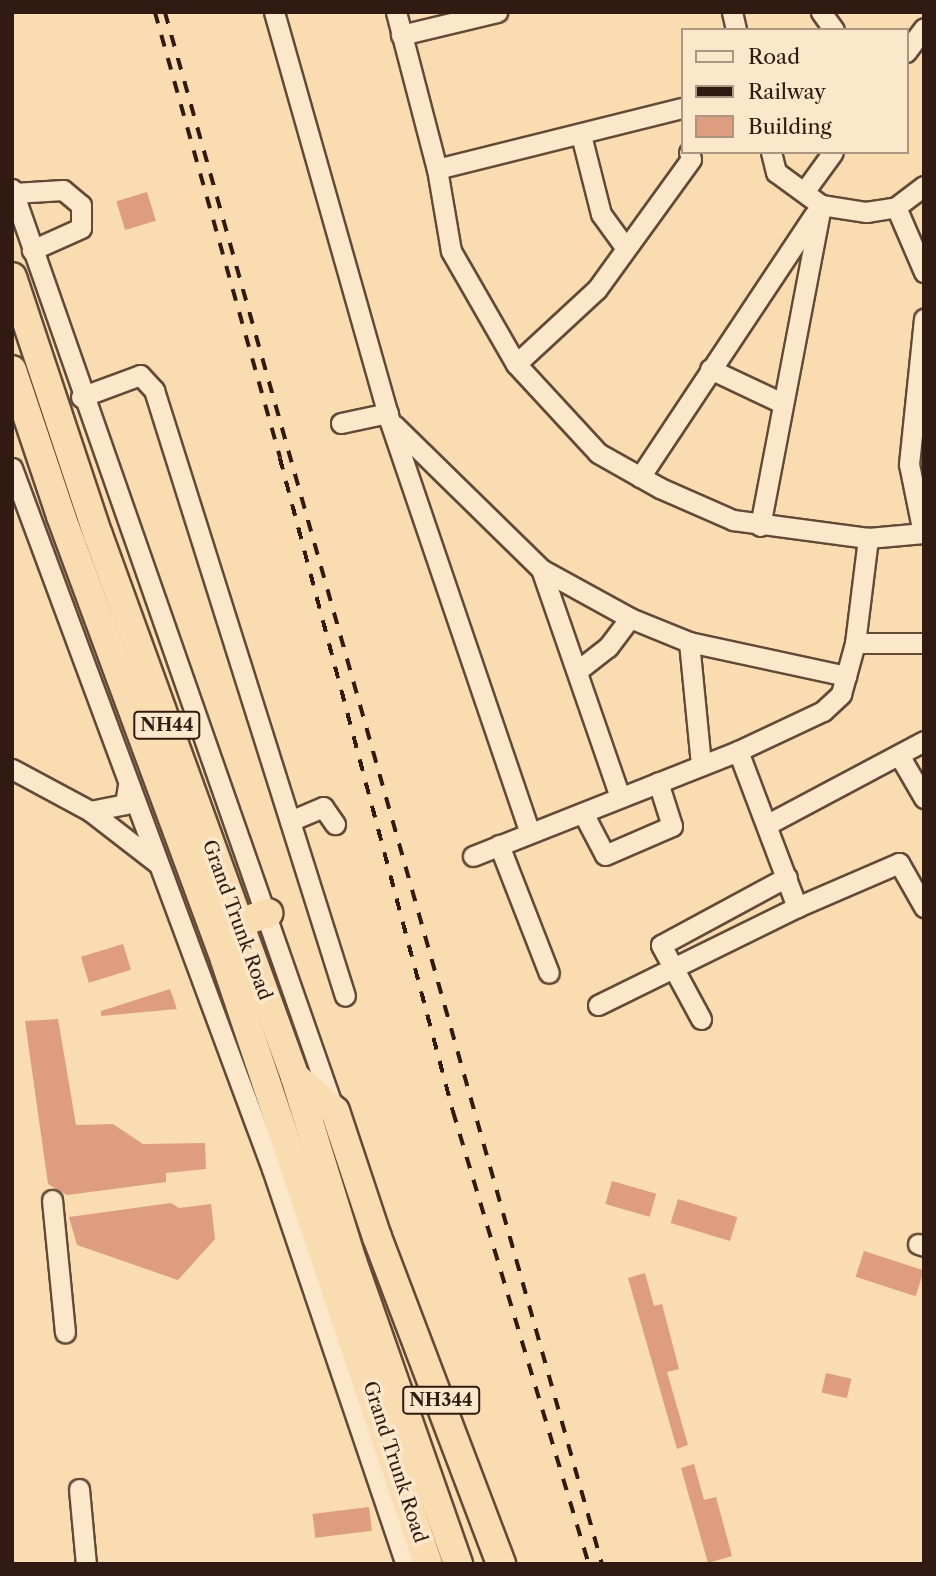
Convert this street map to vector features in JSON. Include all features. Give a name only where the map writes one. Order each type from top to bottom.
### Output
[{"type":"highway","name":"Grand Trunk Road","points":[[12,277],[98,535],[295,1077],[300,1177]]},
{"type":"highway","name":"Grand Trunk Road","points":[[12,370],[300,1177],[428,1564]]},
{"type":"highway","points":[[238,923],[268,913]]},
{"type":"highway","points":[[295,1077],[335,1111]]},
{"type":"highway","name":"NH344","points":[[335,1111],[377,1237],[501,1564]]},
{"type":"highway","name":"Grand Trunk Road","points":[[329,1268],[458,1564]]},
{"type":"street","points":[[274,12],[389,418],[530,833]]},
{"type":"street","points":[[396,12],[437,169],[451,251],[516,364],[598,453],[640,477],[733,520],[760,526],[868,538],[923,533],[909,464],[920,392],[924,319]]},
{"type":"street","points":[[401,34],[497,12]]},
{"type":"street","points":[[821,12],[833,28]]},
{"type":"street","points":[[908,49],[924,28]]},
{"type":"street","points":[[437,169],[680,112]]},
{"type":"street","points":[[581,135],[601,214],[625,247]]},
{"type":"street","points":[[516,364],[597,289],[691,159],[690,154]]},
{"type":"street","points":[[772,154],[776,172],[821,205],[866,212],[896,207],[924,186]]},
{"type":"street","points":[[804,192],[832,154]]},
{"type":"street","points":[[32,250],[80,228],[81,205],[64,190],[13,191],[32,250],[81,397],[268,913],[335,1111]]},
{"type":"street","points":[[640,477],[821,205]]},
{"type":"street","points":[[760,526],[780,401],[821,205]]},
{"type":"street","points":[[896,207],[924,272]]},
{"type":"street","points":[[710,369],[780,401]]},
{"type":"street","points":[[81,397],[140,375],[154,390],[345,996]]},
{"type":"street","points":[[341,424],[389,418]]},
{"type":"street","points":[[389,418],[541,569],[630,618],[690,642],[846,676]]},
{"type":"street","points":[[12,468],[158,864],[300,1177]]},
{"type":"street","points":[[473,856],[738,751],[823,711],[841,694],[855,643],[868,538]]},
{"type":"street","points":[[541,569],[620,797]]},
{"type":"street","points":[[577,671],[608,647],[630,618]]},
{"type":"street","points":[[690,642],[701,765]]},
{"type":"street","points":[[855,643],[924,643]]},
{"type":"street","points":[[768,824],[924,741]]},
{"type":"street","points":[[738,751],[768,824],[797,907]]},
{"type":"street","points":[[899,755],[924,798]]},
{"type":"street","points":[[12,769],[90,811],[158,864]]},
{"type":"street","points":[[583,813],[606,855],[672,826],[658,782]]},
{"type":"street","points":[[90,811],[124,804],[128,786]]},
{"type":"street","points":[[290,821],[323,807],[335,824]]},
{"type":"street","points":[[499,845],[549,973]]},
{"type":"street","points":[[598,1005],[673,971],[797,907],[899,863],[915,873],[924,907]]},
{"type":"street","points":[[701,1019],[661,945],[787,877]]},
{"type":"street","points":[[52,1200],[65,1332]]},
{"type":"street","points":[[329,1268],[406,1564]]},
{"type":"street","points":[[79,1489],[86,1564]]},
{"type":"building","points":[[147,192],[156,221],[125,230],[116,201]]},
{"type":"building","points":[[123,944],[131,970],[89,983],[81,957]]},
{"type":"building","points":[[170,989],[177,1009],[101,1016],[101,1011]]},
{"type":"building","points":[[58,1019],[76,1125],[113,1124],[143,1144],[205,1143],[206,1169],[166,1173],[166,1182],[67,1195],[48,1184],[25,1021]]},
{"type":"building","points":[[612,1181],[656,1194],[650,1217],[605,1204]]},
{"type":"building","points":[[678,1199],[737,1217],[730,1241],[671,1223]]},
{"type":"building","points":[[171,1203],[179,1208],[211,1204],[215,1239],[178,1280],[77,1245],[69,1217]]},
{"type":"building","points":[[864,1251],[924,1270],[916,1296],[856,1277]]},
{"type":"building","points":[[645,1273],[654,1306],[662,1304],[679,1369],[667,1372],[688,1445],[677,1449],[628,1278]]},
{"type":"building","points":[[826,1373],[851,1379],[847,1398],[822,1392]]},
{"type":"building","points":[[694,1464],[704,1500],[716,1497],[732,1556],[708,1563],[681,1468]]},
{"type":"building","points":[[369,1507],[372,1531],[315,1538],[312,1514]]},
{"type":"railway","points":[[155,12],[280,458],[453,1111],[589,1564]]},
{"type":"railway","points":[[165,12],[602,1564]]}]
